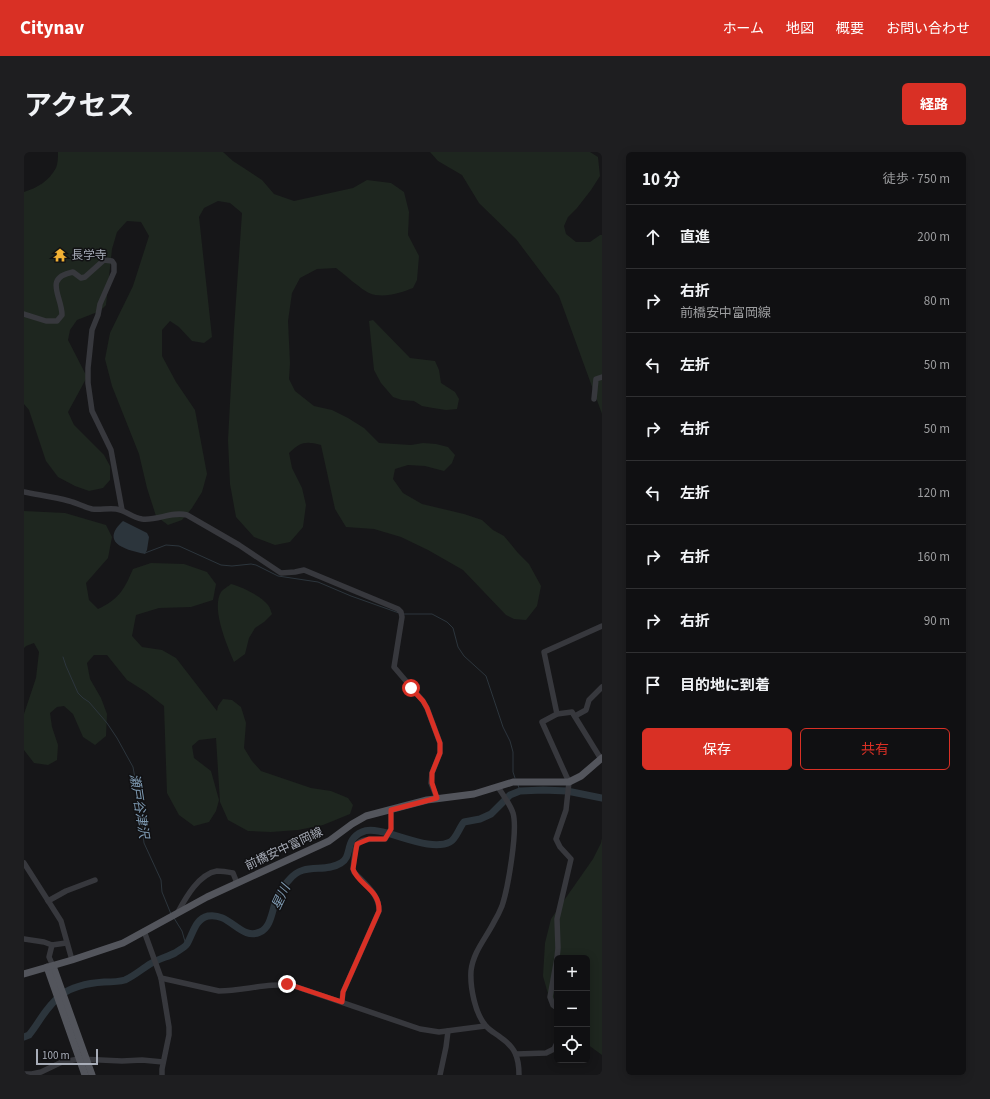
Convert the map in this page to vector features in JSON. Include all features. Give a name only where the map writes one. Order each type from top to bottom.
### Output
[{"type":"main road","points":[[569,782],[581,776],[601,758]]},
{"type":"main road","name":"前橋安中富岡線","points":[[24,974],[123,943],[178,912],[237,883],[329,842],[352,824],[366,816],[437,798],[500,790],[518,781],[569,782]]},
{"type":"main road","points":[[50,967],[83,1059],[92,1075]]},
{"type":"main road","points":[[83,1059],[85,1075]]},
{"type":"street","points":[[24,314],[46,321],[57,321],[62,315],[62,310],[56,293],[58,278],[62,275],[73,272],[81,278],[85,277],[104,260],[112,261],[114,264],[114,272],[100,304],[98,315],[92,330],[88,384],[92,411],[110,450],[122,510]]},
{"type":"street","points":[[594,399],[596,379],[602,377]]},
{"type":"street","points":[[24,492],[70,501],[90,509],[122,510],[131,516],[144,519],[182,513],[239,545],[281,573],[304,570],[400,610],[402,617],[394,667],[423,701],[440,743],[440,753],[432,773],[432,783],[437,798]]},
{"type":"street","points":[[557,714],[544,652],[602,626]]},
{"type":"street","points":[[575,716],[586,710],[589,700],[602,687]]},
{"type":"street","points":[[557,955],[557,919],[571,859],[556,842],[556,837],[566,810],[569,782],[542,722],[557,714],[572,712],[601,758]]},
{"type":"street","points":[[500,790],[513,812],[515,822],[507,888],[502,907],[478,950],[471,972],[477,1012],[485,1026],[510,1045],[517,1054],[519,1060],[519,1075]]},
{"type":"street","points":[[342,1002],[343,992],[379,911],[379,902],[374,894],[354,872],[353,869],[356,847],[361,841],[369,839],[385,839],[391,829],[391,810]]},
{"type":"street","points":[[24,863],[60,921],[72,960]]},
{"type":"street","points":[[178,912],[198,882],[213,872],[219,871],[233,873],[237,883]]},
{"type":"street","points":[[48,901],[66,891],[95,880]]},
{"type":"street","points":[[144,931],[161,978],[169,1026],[169,1035],[163,1062],[162,1075]]},
{"type":"street","points":[[24,939],[44,942],[52,945],[66,943]]},
{"type":"street","points":[[50,967],[52,945]]},
{"type":"street","points":[[554,975],[550,997],[552,1005],[554,1006]]},
{"type":"street","points":[[161,978],[219,991],[229,991],[274,984],[287,984],[420,1028],[439,1032],[485,1026]]},
{"type":"street","points":[[440,1075],[448,1031]]},
{"type":"street","points":[[517,1054],[546,1053],[554,1049]]},
{"type":"street","points":[[24,1074],[41,1072],[62,1062],[83,1059],[122,1061],[142,1060],[163,1062]]},
{"type":"shaded area","points":[[58,152],[223,152],[233,161],[262,180],[274,194],[294,201],[353,188],[367,180],[391,183],[404,192],[409,212],[408,235],[419,256],[417,280],[413,288],[391,295],[374,295],[362,289],[336,268],[317,269],[300,278],[292,293],[288,321],[290,363],[289,379],[295,391],[314,406],[332,410],[348,418],[364,428],[379,443],[411,445],[423,443],[448,447],[455,455],[452,463],[444,471],[425,466],[408,465],[395,469],[393,479],[403,493],[422,504],[482,520],[493,530],[504,536],[529,564],[541,586],[537,606],[526,620],[514,619],[506,615],[463,570],[428,550],[401,537],[374,529],[346,527],[335,509],[321,445],[304,443],[289,453],[292,468],[302,488],[306,505],[303,527],[290,542],[275,545],[254,537],[236,517],[230,484],[228,440],[242,213],[230,203],[218,201],[204,208],[199,217],[212,337],[204,343],[192,341],[179,327],[170,321],[162,330],[162,356],[176,382],[195,410],[207,474],[202,492],[192,508],[182,520],[168,525],[156,516],[147,488],[139,454],[112,386],[105,359],[110,333],[133,286],[149,236],[141,222],[127,221],[117,232],[112,249],[106,305],[100,311],[77,320],[70,330],[68,340],[87,377],[68,412],[74,425],[104,455],[110,466],[110,480],[103,488],[89,491],[75,486],[58,477],[46,461],[29,410],[24,404],[24,192],[38,186],[50,177],[57,166]]},
{"type":"shaded area","points":[[430,152],[590,152],[598,157],[600,176],[577,208],[568,217],[564,226],[566,234],[576,242],[590,242],[602,235],[602,414],[559,296],[516,239],[479,203],[462,175],[438,161]]},
{"type":"shaded area","points":[[373,320],[410,358],[435,361],[439,370],[441,383],[455,392],[459,399],[457,409],[446,410],[422,406],[414,401],[402,400],[393,397],[381,383],[374,370],[369,321]]},
{"type":"shaded area","points":[[24,511],[65,513],[106,525],[112,537],[108,558],[86,583],[89,600],[98,609],[120,593],[127,583],[133,569],[151,563],[184,564],[207,572],[216,584],[213,600],[191,607],[159,608],[136,615],[132,636],[142,647],[162,650],[176,658],[217,711],[218,706],[223,699],[232,700],[241,707],[246,723],[244,748],[252,761],[261,771],[311,788],[331,791],[348,798],[353,805],[350,814],[323,825],[298,830],[271,832],[248,831],[228,820],[220,802],[216,738],[199,740],[192,746],[194,758],[211,771],[219,800],[216,811],[209,822],[194,826],[179,815],[167,793],[164,706],[127,680],[107,655],[94,655],[87,663],[90,679],[101,698],[107,714],[106,736],[95,745],[83,737],[73,714],[64,706],[57,707],[50,713],[52,727],[58,745],[57,760],[48,765],[34,763],[24,750],[24,714],[36,678],[39,652],[34,643],[24,648]]},
{"type":"shaded area","points":[[123,521],[147,533],[149,537],[145,554],[123,548],[114,540],[116,529]]},
{"type":"shaded area","points":[[231,584],[261,598],[269,606],[272,614],[255,628],[249,638],[245,654],[234,662],[221,627],[218,608],[218,599],[221,592]]},
{"type":"shaded area","points":[[602,838],[602,1055],[590,1046],[590,955],[554,955],[554,1009],[550,1001],[543,976],[545,943],[551,919],[593,859]]},
{"type":"waterway","points":[[145,553],[166,545],[179,546],[221,565],[232,566],[251,564],[278,576],[318,582],[351,596],[399,613]]},
{"type":"waterway","points":[[404,614],[432,614],[447,622],[453,628],[458,647],[464,656],[486,676],[503,727],[510,741],[513,752],[513,772],[515,778]]},
{"type":"waterway","name":"瀬戸谷津沢","points":[[63,657],[78,693],[89,702],[107,723],[133,767],[144,843],[161,880],[162,892],[171,914]]},
{"type":"waterway","name":"星川","points":[[518,785],[520,791]]},
{"type":"waterway","name":"星川","points":[[24,1037],[29,1035],[47,1009],[61,995],[71,989],[87,984],[125,980],[153,962],[175,953],[184,947],[200,920],[208,916],[223,918],[247,933],[253,934],[264,930],[271,917],[275,902],[287,882],[295,874],[301,871],[308,869],[328,868],[341,863],[345,860],[353,839],[356,835],[362,832],[370,830],[380,831],[417,842],[440,845],[452,841],[464,822],[480,819],[491,814],[510,795],[520,791],[567,791],[602,798]]},
{"type":"waterway","name":"瀬戸谷津沢","points":[[174,918],[182,931],[186,945]]},
{"type":"place","name":"長学寺","points":[[60,255]]},
{"type":"route","points":[[287,984],[342,1002],[343,992],[379,911],[379,902],[353,869],[357,844],[361,841],[374,838],[385,839],[391,829],[391,810],[437,798],[432,783],[432,773],[440,753],[440,743],[427,708],[423,701],[411,688]]}]
